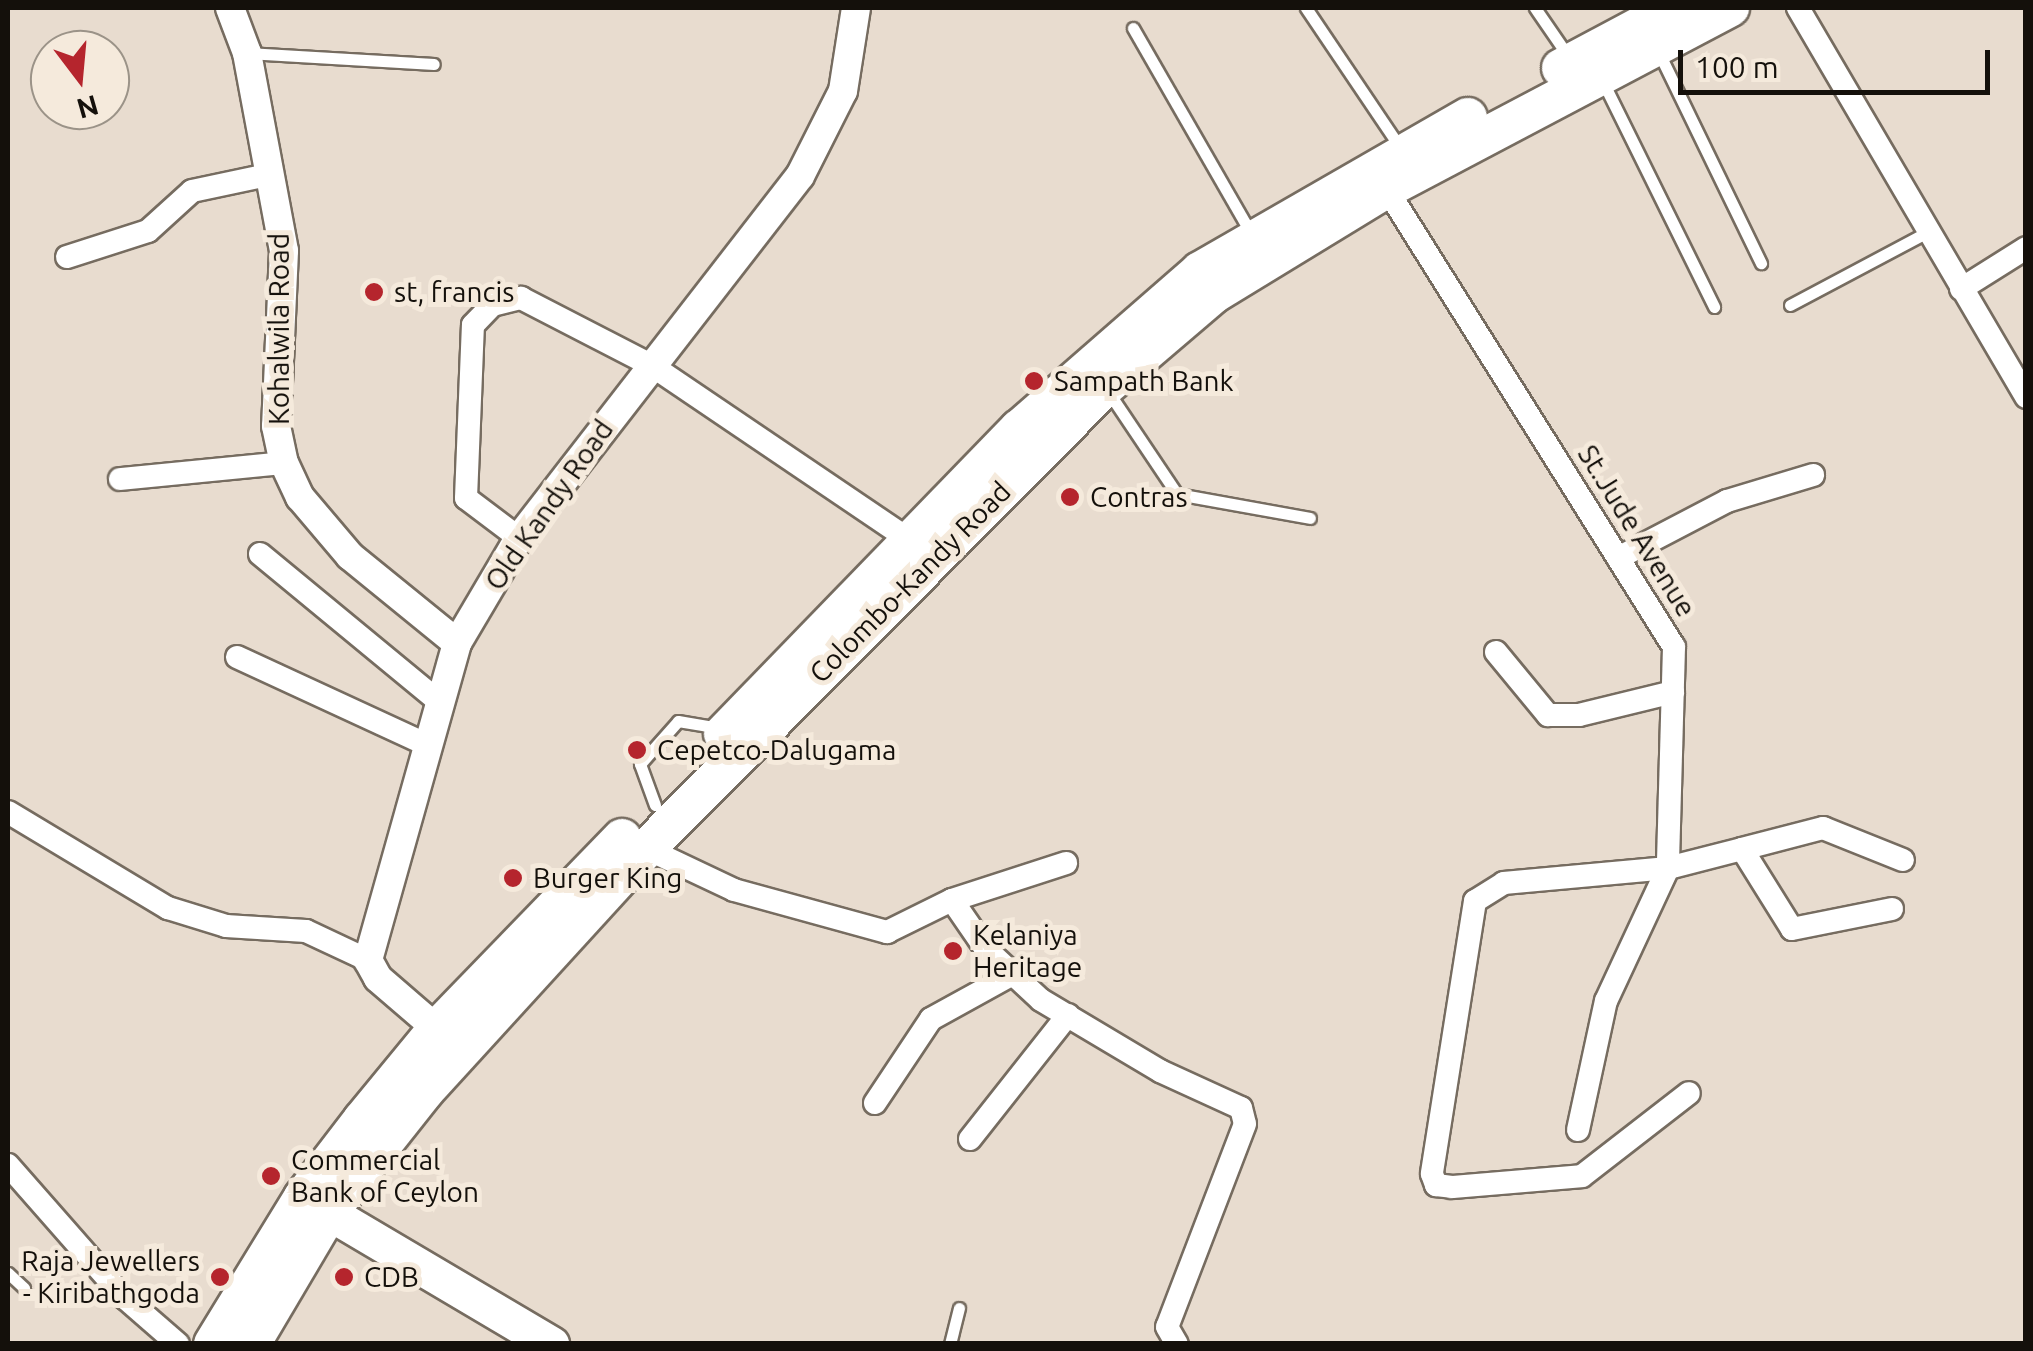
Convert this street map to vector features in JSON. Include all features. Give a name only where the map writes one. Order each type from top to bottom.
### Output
[{"type":"highway","name":"Colombo-Kandy Road","points":[[213,1344],[437,1029],[635,842],[922,549],[1019,429],[1128,332],[1252,236],[1586,70],[1674,8]]},
{"type":"highway","name":"Colombo-Kandy Road","points":[[1586,70],[1657,48],[1730,8]]},
{"type":"highway","name":"Colombo-Kandy Road","points":[[251,1344],[316,1204],[424,1092],[635,842],[654,805],[727,730],[922,549],[1105,387],[1214,294],[1387,169]]},
{"type":"main road","points":[[316,1204],[551,1344]]},
{"type":"street","name":"Kohalwila Road","points":[[230,8],[246,53],[284,251],[276,426],[284,464],[300,497],[350,556],[457,643]]},
{"type":"street","name":"Old Kandy Road","points":[[368,960],[437,700],[457,643],[519,538],[800,176],[828,131],[843,90],[856,8]]},
{"type":"street","points":[[1798,8],[2026,397]]},
{"type":"street","name":"St.Jude Avenue","points":[[1387,169],[1674,647],[1668,868]]},
{"type":"street","points":[[68,257],[148,232],[192,191],[272,174]]},
{"type":"street","points":[[1961,289],[2026,248]]},
{"type":"street","points":[[519,538],[466,498],[473,325],[479,313],[521,298],[650,365],[922,549]]},
{"type":"street","points":[[120,479],[284,464]]},
{"type":"street","points":[[1618,558],[1727,501],[1813,475]]},
{"type":"street","points":[[260,554],[437,700]]},
{"type":"street","points":[[1496,652],[1548,715],[1579,715],[1673,692]]},
{"type":"street","points":[[236,657],[425,744]]},
{"type":"street","points":[[8,812],[168,908],[226,926],[306,931],[368,960],[378,978],[437,1029]]},
{"type":"street","points":[[1689,1093],[1582,1176],[1452,1188],[1436,1184],[1432,1174],[1475,902],[1504,883],[1668,868],[1823,828],[1903,860]]},
{"type":"street","points":[[635,842],[734,890],[887,932],[952,900],[1066,863]]},
{"type":"street","points":[[1742,848],[1792,929],[1892,910]]},
{"type":"street","points":[[1578,1130],[1606,1001],[1668,868]]},
{"type":"street","points":[[952,900],[1013,974],[1068,1016],[1160,1071],[1241,1108],[1245,1124],[1167,1327],[1177,1344]]},
{"type":"street","points":[[875,1102],[931,1019],[1013,974]]},
{"type":"street","points":[[970,1139],[1068,1016]]},
{"type":"street","points":[[8,1165],[126,1298],[178,1344]]},
{"type":"lane","points":[[1306,8],[1387,169]]},
{"type":"lane","points":[[1536,8],[1586,70],[1714,307]]},
{"type":"lane","points":[[1133,28],[1252,236]]},
{"type":"lane","points":[[1657,48],[1762,263]]},
{"type":"lane","points":[[246,53],[434,64]]},
{"type":"lane","points":[[1790,306],[1929,231]]},
{"type":"lane","points":[[1105,387],[1178,494],[1310,518]]},
{"type":"lane","points":[[8,1272],[24,1288]]},
{"type":"lane","points":[[950,1344],[959,1308]]},
{"type":"place","name":"st, francis","points":[[374,292]]},
{"type":"place","name":"Sampath Bank","points":[[1034,381]]},
{"type":"place","name":"Contras","points":[[1070,497]]},
{"type":"place","name":"Cepetco-Dalugama","points":[[637,750]]},
{"type":"place","name":"Burger King","points":[[513,878]]},
{"type":"place","name":"Kelaniya Heritage","points":[[953,951]]},
{"type":"place","name":"Commercial Bank of Ceylon","points":[[271,1176]]},
{"type":"place","name":"Raja Jewellers - Kiribathgoda","points":[[220,1277]]},
{"type":"place","name":"CDB","points":[[344,1277]]}]
